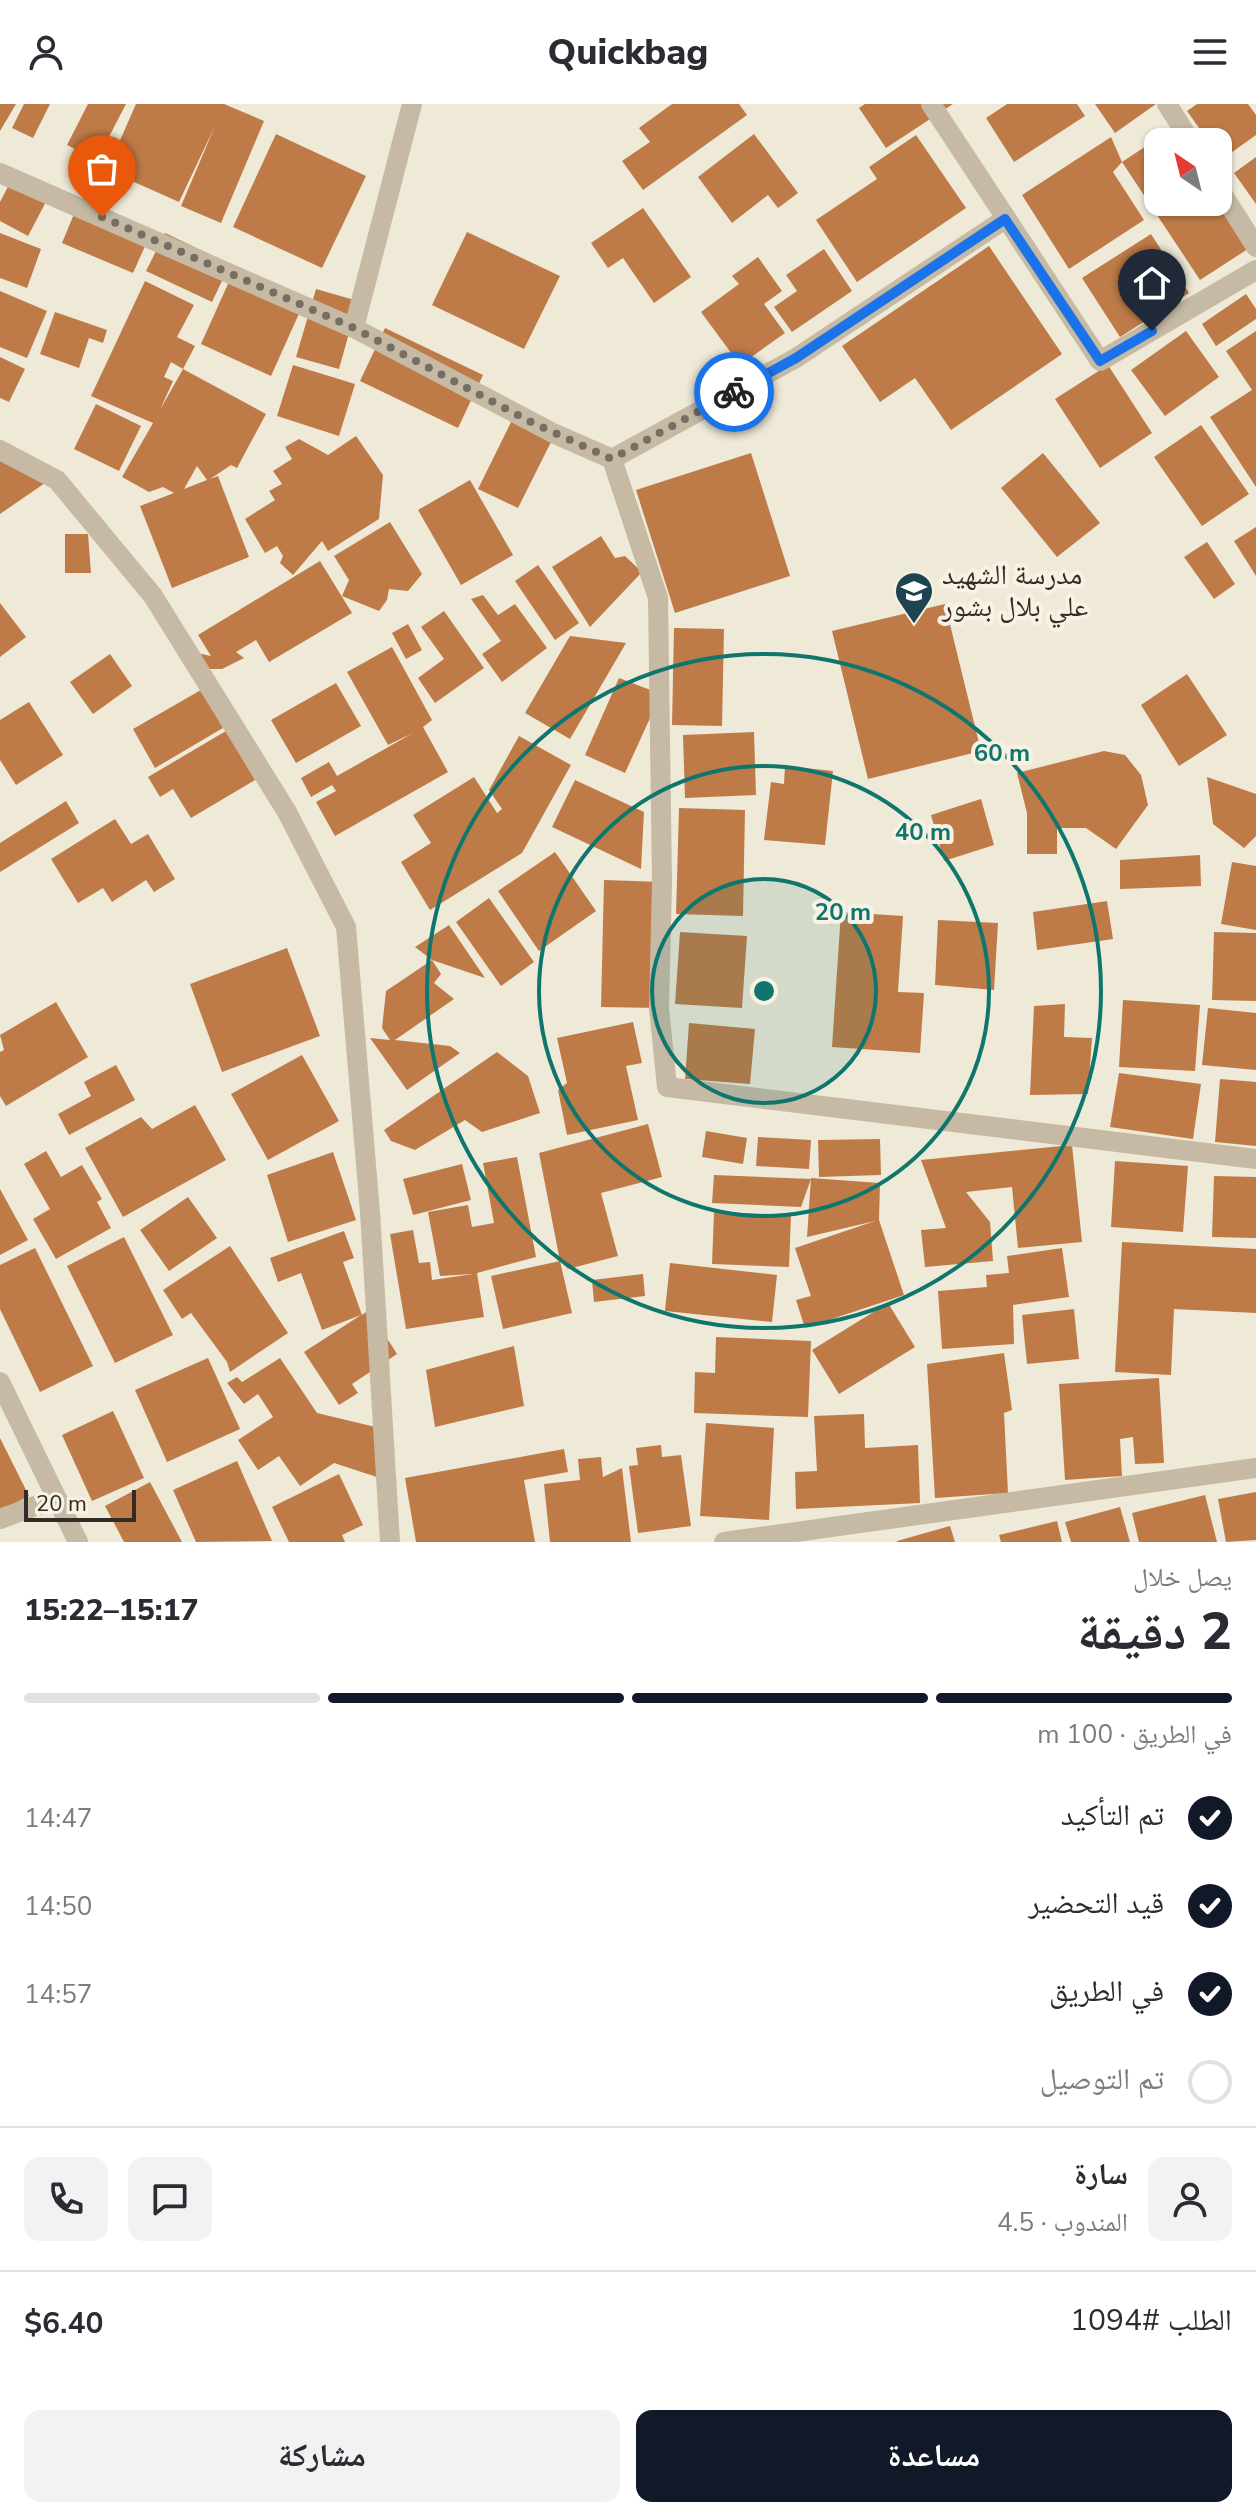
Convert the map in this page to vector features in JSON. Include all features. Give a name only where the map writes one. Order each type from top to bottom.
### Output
[{"type":"street","points":[[354,328],[412,104]]},
{"type":"street","points":[[931,104],[1100,361],[1256,270]]},
{"type":"street","points":[[1167,104],[1182,128]]},
{"type":"street","points":[[0,173],[354,328],[555,434],[612,459],[658,598],[662,866],[659,1008],[667,1087],[1256,1159]]},
{"type":"street","points":[[1232,209],[1256,247]]},
{"type":"street","points":[[612,459],[796,358],[1005,219]]},
{"type":"street","points":[[0,450],[57,480],[153,596],[287,812],[346,927],[370,1212],[390,1542]]},
{"type":"street","points":[[0,1382],[78,1542]]},
{"type":"street","points":[[724,1542],[1256,1468]]},
{"type":"street","points":[[0,1519],[57,1498]]},
{"type":"building","points":[[0,104],[16,104],[0,131]]},
{"type":"building","points":[[24,104],[50,104],[33,138],[12,128]]},
{"type":"building","points":[[88,104],[126,104],[97,160],[67,145]]},
{"type":"building","points":[[136,104],[224,104],[264,121],[221,223],[181,206],[215,126],[179,202],[107,170]]},
{"type":"building","points":[[672,104],[739,104],[747,115],[643,190],[622,161],[650,142],[639,128]]},
{"type":"building","points":[[865,104],[953,104],[886,148],[859,108]]},
{"type":"building","points":[[1007,104],[1077,104],[1085,116],[1014,162],[986,118]]},
{"type":"building","points":[[1095,104],[1156,104],[1115,133]]},
{"type":"building","points":[[1197,104],[1248,104],[1256,115],[1256,135],[1232,152],[1232,128],[1199,128],[1187,111]]},
{"type":"building","points":[[276,134],[366,176],[322,268],[233,227]]},
{"type":"building","points":[[754,134],[798,193],[778,208],[768,195],[732,223],[698,177]]},
{"type":"building","points":[[916,135],[966,208],[857,282],[816,220],[877,179],[869,167]]},
{"type":"building","points":[[1111,137],[1122,162],[1113,172],[1144,220],[1069,269],[1022,195]]},
{"type":"building","points":[[1144,147],[1144,195],[1122,162]]},
{"type":"building","points":[[1256,157],[1256,204],[1234,173]]},
{"type":"building","points":[[14,175],[50,194],[28,236],[0,221],[0,202]]},
{"type":"building","points":[[643,208],[691,277],[654,303],[623,258],[608,268],[591,243]]},
{"type":"building","points":[[74,214],[146,244],[133,273],[62,243]]},
{"type":"building","points":[[1158,216],[1230,216],[1254,245],[1200,280]]},
{"type":"building","points":[[467,232],[560,276],[524,349],[432,305]]},
{"type":"building","points":[[0,233],[41,249],[27,288],[0,278]]},
{"type":"building","points":[[165,233],[230,264],[212,302],[146,271]]},
{"type":"building","points":[[1151,234],[1189,293],[1120,337],[1082,278]]},
{"type":"building","points":[[989,246],[1062,354],[951,430],[915,378],[880,402],[842,346]]},
{"type":"building","points":[[824,249],[852,291],[792,332],[774,307],[797,291],[786,275]]},
{"type":"building","points":[[758,257],[782,291],[764,304],[785,333],[740,365],[701,312],[739,284],[732,276]]},
{"type":"building","points":[[232,275],[302,307],[271,376],[201,344]]},
{"type":"building","points":[[145,281],[194,305],[177,337],[195,346],[183,369],[266,414],[237,468],[231,465],[210,479],[218,476],[249,557],[172,588],[140,506],[174,493],[163,487],[149,492],[122,477],[153,423],[91,396]],"holes":[[[171,362],[183,369],[160,410],[173,381],[164,377]],[[197,466],[207,480],[184,489]]]},
{"type":"building","points":[[316,289],[358,301],[339,369],[296,357]]},
{"type":"building","points":[[0,291],[47,311],[27,358],[0,347]]},
{"type":"building","points":[[1246,294],[1256,309],[1256,319],[1216,346],[1202,324]]},
{"type":"building","points":[[55,312],[107,330],[103,343],[89,338],[79,368],[40,354]]},
{"type":"building","points":[[385,328],[483,375],[458,428],[360,381]]},
{"type":"building","points":[[1186,331],[1219,377],[1165,416],[1131,370]]},
{"type":"building","points":[[1256,331],[1256,487],[1210,417],[1252,390],[1226,351]]},
{"type":"building","points":[[0,357],[25,369],[9,402],[0,398]]},
{"type":"building","points":[[293,365],[355,384],[339,436],[277,416]]},
{"type":"building","points":[[1108,365],[1152,433],[1100,468],[1055,399]]},
{"type":"building","points":[[96,404],[141,426],[119,471],[74,449]]},
{"type":"building","points":[[515,414],[555,434],[518,508],[478,489]]},
{"type":"building","points":[[1201,425],[1249,494],[1202,526],[1154,457]]},
{"type":"building","points":[[356,436],[383,475],[379,519],[328,551],[322,541],[293,575],[280,563],[283,556],[277,546],[265,553],[245,519],[275,500],[269,491],[282,484],[273,471],[292,459],[285,447],[299,439],[328,455]]},
{"type":"building","points":[[751,453],[790,576],[675,613],[636,490]]},
{"type":"building","points":[[1043,453],[1100,523],[1057,557],[1001,488]]},
{"type":"building","points":[[0,456],[45,483],[0,514]]},
{"type":"building","points":[[470,480],[513,555],[461,585],[418,510]]},
{"type":"building","points":[[390,522],[422,574],[408,591],[389,589],[387,600],[379,611],[342,596],[349,580],[334,556]]},
{"type":"building","points":[[1256,527],[1256,576],[1234,541]]},
{"type":"building","points":[[65,534],[88,534],[91,573],[65,573]]},
{"type":"building","points":[[601,536],[615,558],[625,556],[642,572],[590,627],[552,567]]},
{"type":"building","points":[[1207,542],[1235,584],[1214,599],[1184,557]]},
{"type":"building","points":[[320,561],[352,613],[269,662],[256,640],[236,652],[244,658],[222,669],[205,669],[192,652],[211,656],[198,635]]},
{"type":"building","points":[[538,565],[579,623],[555,640],[515,581]]},
{"type":"building","points":[[483,595],[498,615],[515,604],[547,648],[502,682],[482,654],[501,641],[471,599]]},
{"type":"building","points":[[0,603],[26,637],[0,657]]},
{"type":"building","points":[[945,604],[981,751],[868,779],[832,631]]},
{"type":"building","points":[[444,611],[484,668],[435,703],[418,678],[444,659],[421,627]]},
{"type":"building","points":[[408,624],[422,650],[406,659],[392,633]]},
{"type":"building","points":[[674,628],[724,629],[722,726],[672,725]]},
{"type":"building","points":[[570,636],[626,643],[570,739],[525,713]]},
{"type":"building","points":[[392,647],[432,720],[423,727],[448,772],[335,836],[316,802],[336,791],[332,785],[311,797],[301,778],[329,762],[337,776],[413,733],[388,745],[347,672]]},
{"type":"building","points":[[110,654],[132,686],[93,714],[70,682]]},
{"type":"building","points":[[1187,674],[1227,735],[1179,766],[1141,705]]},
{"type":"building","points":[[619,678],[661,694],[625,773],[585,755]]},
{"type":"building","points":[[336,683],[361,726],[296,763],[271,720]]},
{"type":"building","points":[[201,690],[223,728],[155,768],[133,729]]},
{"type":"building","points":[[29,702],[63,755],[16,785],[0,760],[0,720]]},
{"type":"building","points":[[226,731],[255,780],[191,818],[173,789],[160,797],[148,777]]},
{"type":"building","points":[[754,732],[756,795],[685,798],[683,735]]},
{"type":"building","points":[[519,736],[571,765],[522,853],[430,910],[401,862],[431,843],[413,815],[474,777],[497,813],[502,809],[489,790]]},
{"type":"building","points":[[1104,751],[1125,755],[1141,775],[1148,805],[1116,849],[1086,828],[1057,828],[1057,854],[1027,854],[1027,813],[1017,773]]},
{"type":"building","points":[[785,766],[833,771],[825,845],[764,840],[771,782],[784,784]]},
{"type":"building","points":[[1207,777],[1256,794],[1256,836],[1244,848],[1213,824]]},
{"type":"building","points":[[575,780],[644,812],[641,869],[552,827]]},
{"type":"building","points":[[981,799],[994,845],[944,861],[931,815]]},
{"type":"building","points":[[66,801],[79,823],[0,872],[0,843]]},
{"type":"building","points":[[679,808],[745,810],[743,916],[676,914]]},
{"type":"building","points":[[115,819],[131,844],[148,834],[175,879],[154,892],[146,880],[112,902],[103,888],[78,903],[51,859]]},
{"type":"building","points":[[555,852],[596,911],[539,951],[498,891]]},
{"type":"building","points":[[1200,855],[1201,886],[1120,889],[1120,860]]},
{"type":"building","points":[[1232,862],[1256,866],[1256,930],[1221,924]]},
{"type":"building","points":[[604,880],[662,882],[659,1008],[601,1007]]},
{"type":"building","points":[[489,898],[534,962],[501,986],[456,922]]},
{"type":"building","points":[[1107,901],[1113,939],[1037,950],[1033,912]]},
{"type":"building","points":[[841,912],[903,916],[898,992],[924,993],[920,1053],[832,1047]]},
{"type":"building","points":[[938,920],[998,923],[994,990],[935,985]]},
{"type":"building","points":[[449,925],[485,978],[432,960],[415,947]]},
{"type":"building","points":[[680,932],[747,936],[742,1008],[675,1004]]},
{"type":"building","points":[[1214,932],[1256,933],[1256,1001],[1212,1000]]},
{"type":"building","points":[[287,948],[320,1036],[222,1072],[190,984]]},
{"type":"building","points":[[432,960],[441,974],[434,983],[454,999],[395,1040],[450,1046],[460,1053],[407,1090],[370,1038],[390,1040],[382,1028],[386,991]]},
{"type":"building","points":[[1123,1000],[1200,1005],[1195,1071],[1119,1067]]},
{"type":"building","points":[[56,1002],[88,1057],[6,1106],[0,1096],[0,1052],[4,1050],[0,1035]]},
{"type":"building","points":[[1065,1004],[1064,1037],[1092,1038],[1088,1094],[1030,1095],[1034,1006]]},
{"type":"building","points":[[1208,1008],[1256,1013],[1256,1070],[1202,1065]]},
{"type":"building","points":[[633,1022],[642,1063],[626,1066],[638,1120],[567,1135],[558,1090],[567,1083],[557,1038]]},
{"type":"building","points":[[689,1023],[755,1029],[750,1084],[685,1079]]},
{"type":"building","points":[[497,1052],[528,1076],[540,1113],[482,1132],[465,1120],[415,1150],[391,1141],[384,1130]]},
{"type":"building","points":[[302,1055],[339,1121],[268,1160],[231,1094]]},
{"type":"building","points":[[116,1065],[135,1100],[69,1135],[58,1114],[91,1096],[84,1082]]},
{"type":"building","points":[[1119,1073],[1201,1084],[1193,1139],[1110,1127]]},
{"type":"building","points":[[1220,1079],[1256,1082],[1256,1146],[1215,1142]]},
{"type":"building","points":[[195,1105],[226,1160],[123,1217],[85,1148],[141,1117],[152,1129]]},
{"type":"building","points":[[648,1124],[662,1177],[601,1193],[618,1256],[568,1269],[560,1261],[539,1153]]},
{"type":"building","points":[[706,1131],[747,1138],[743,1164],[702,1157]]},
{"type":"building","points":[[758,1137],[811,1140],[809,1169],[756,1166]]},
{"type":"building","points":[[880,1139],[881,1175],[819,1177],[818,1140]]},
{"type":"building","points":[[1072,1145],[1082,1242],[1018,1248],[1012,1187],[966,1192],[990,1222],[993,1261],[925,1267],[921,1230],[946,1228],[921,1160]]},
{"type":"building","points":[[46,1151],[61,1177],[82,1165],[102,1199],[97,1202],[111,1228],[56,1259],[33,1219],[50,1209],[24,1164]]},
{"type":"building","points":[[333,1152],[356,1220],[288,1242],[267,1175]]},
{"type":"building","points":[[517,1157],[536,1257],[477,1273],[484,1317],[406,1329],[390,1234],[413,1230],[419,1263],[430,1262],[432,1280],[473,1274],[440,1276],[428,1212],[468,1205],[472,1227],[494,1223],[483,1163]]},
{"type":"building","points":[[1115,1161],[1188,1166],[1183,1232],[1111,1227]]},
{"type":"building","points":[[462,1164],[471,1200],[413,1215],[403,1179]]},
{"type":"building","points":[[714,1175],[811,1179],[801,1207],[712,1203]]},
{"type":"building","points":[[1214,1176],[1256,1177],[1256,1238],[1212,1237]]},
{"type":"building","points":[[811,1178],[880,1183],[879,1220],[904,1295],[805,1328],[796,1300],[811,1296],[795,1248],[875,1221],[807,1237]]},
{"type":"building","points":[[0,1189],[28,1240],[0,1255]]},
{"type":"building","points":[[188,1197],[217,1238],[169,1271],[140,1230]]},
{"type":"building","points":[[714,1212],[791,1215],[789,1267],[712,1264]]},
{"type":"building","points":[[344,1231],[354,1258],[343,1262],[362,1315],[369,1310],[397,1354],[352,1384],[358,1393],[339,1405],[304,1352],[361,1315],[322,1330],[301,1273],[278,1282],[270,1258]]},
{"type":"building","points":[[124,1237],[173,1335],[115,1363],[67,1266]]},
{"type":"building","points":[[1122,1242],[1256,1249],[1256,1313],[1174,1309],[1171,1375],[1115,1372]]},
{"type":"building","points":[[230,1246],[288,1333],[230,1372],[227,1362],[191,1313],[182,1319],[163,1290]]},
{"type":"building","points":[[35,1248],[93,1366],[40,1392],[0,1309],[0,1265]]},
{"type":"building","points":[[1062,1248],[1069,1297],[1013,1305],[1014,1344],[942,1349],[938,1291],[987,1287],[986,1275],[1009,1273],[1007,1256]]},
{"type":"building","points":[[560,1261],[572,1313],[503,1329],[491,1276]]},
{"type":"building","points":[[670,1263],[777,1275],[772,1322],[665,1311]]},
{"type":"building","points":[[643,1274],[645,1296],[594,1302],[592,1280]]},
{"type":"building","points":[[888,1303],[915,1347],[839,1394],[812,1350]]},
{"type":"building","points":[[1074,1309],[1079,1359],[1027,1364],[1022,1315]]},
{"type":"building","points":[[716,1337],[811,1341],[808,1417],[694,1413],[695,1372],[715,1373]]},
{"type":"building","points":[[514,1346],[524,1406],[435,1427],[426,1370]]},
{"type":"building","points":[[1004,1353],[1012,1410],[1004,1413],[1008,1493],[935,1498],[927,1364]]},
{"type":"building","points":[[208,1358],[240,1429],[167,1462],[135,1390]]},
{"type":"building","points":[[280,1358],[317,1413],[388,1430],[389,1481],[334,1463],[300,1486],[279,1456],[258,1470],[238,1440],[273,1417],[258,1394],[244,1404],[227,1383],[237,1377],[242,1382]]},
{"type":"building","points":[[1159,1378],[1164,1463],[1135,1464],[1133,1437],[1120,1439],[1122,1476],[1065,1480],[1059,1384]]},
{"type":"building","points":[[113,1411],[144,1478],[92,1501],[62,1435]]},
{"type":"building","points":[[864,1414],[865,1448],[918,1445],[920,1503],[796,1509],[795,1472],[817,1471],[814,1416]]},
{"type":"building","points":[[706,1423],[774,1428],[769,1520],[700,1516]]},
{"type":"building","points":[[0,1438],[29,1496],[0,1511]]},
{"type":"building","points":[[661,1445],[662,1457],[681,1455],[691,1526],[638,1533],[629,1466],[638,1465],[636,1448]]},
{"type":"building","points":[[564,1449],[568,1472],[524,1480],[535,1542],[416,1542],[405,1478]]},
{"type":"building","points":[[601,1457],[603,1477],[622,1468],[631,1542],[550,1542],[544,1484],[580,1480],[578,1459]]},
{"type":"building","points":[[237,1461],[272,1541],[196,1542],[173,1490]]},
{"type":"building","points":[[339,1474],[363,1525],[342,1535],[345,1542],[289,1542],[272,1507]]},
{"type":"building","points":[[150,1482],[182,1542],[124,1542],[105,1506]]},
{"type":"building","points":[[1256,1492],[1256,1540],[1226,1542],[1218,1499]]},
{"type":"building","points":[[1205,1495],[1217,1542],[1139,1542],[1132,1513]]},
{"type":"building","points":[[1120,1507],[1130,1542],[1071,1542],[1065,1522]]},
{"type":"building","points":[[1057,1521],[1062,1542],[1001,1542],[999,1535]]},
{"type":"building","points":[[950,1526],[955,1542],[897,1542],[897,1541]]},
{"type":"way so far","points":[[102,217],[354,328],[535,424],[612,459],[734,392]]},
{"type":"place","name":"مدرسة الشهيد علي بلال بشور","points":[[914,625]]},
{"type":"route","points":[[734,392],[796,358],[1005,219],[1100,361],[1152,331]]}]
